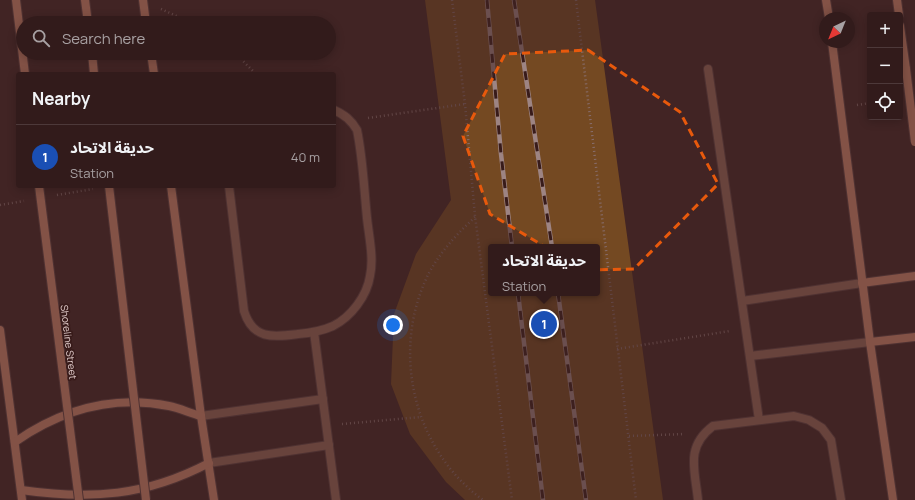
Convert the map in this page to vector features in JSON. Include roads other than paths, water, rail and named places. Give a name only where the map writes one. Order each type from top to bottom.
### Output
[{"type":"street","points":[[16,0],[18,16]]},
{"type":"street","points":[[85,0],[87,16]]},
{"type":"street","points":[[143,0],[145,16]]},
{"type":"street","points":[[826,0],[827,12]]},
{"type":"street","points":[[897,0],[898,12]]},
{"type":"street","points":[[833,48],[862,283],[893,500]]},
{"type":"street","points":[[903,48],[915,142]]},
{"type":"street","points":[[23,60],[25,72]]},
{"type":"street","points":[[93,60],[94,72]]},
{"type":"street","points":[[152,60],[154,72]]},
{"type":"street","name":"Shoreline Street","points":[[39,188],[79,500]]},
{"type":"street","points":[[109,188],[146,500]]},
{"type":"street","points":[[170,188],[201,416],[214,500]]},
{"type":"street","points":[[862,283],[915,276]]},
{"type":"street","points":[[0,330],[22,500]]},
{"type":"street","points":[[870,342],[915,337]]},
{"type":"street","points":[[15,442],[33,429],[72,411],[104,404],[137,402],[170,406],[201,416]]},
{"type":"street","points":[[21,490],[76,498],[104,497],[158,486],[184,476],[209,463]]},
{"type":"lane","points":[[708,69],[759,420]]},
{"type":"lane","points":[[228,188],[244,311],[246,320],[251,327],[266,336],[276,337],[314,332],[334,326],[350,313],[363,296],[370,276],[371,255],[360,142],[357,130],[352,121],[344,114],[336,111]]},
{"type":"lane","points":[[742,301],[862,283]]},
{"type":"lane","points":[[314,332],[336,500]]},
{"type":"lane","points":[[750,356],[870,342]]},
{"type":"lane","points":[[201,416],[323,399]]},
{"type":"lane","points":[[698,500],[694,460],[695,446],[702,434],[713,426],[794,416],[809,420],[822,428],[831,440],[835,455],[841,500]]},
{"type":"lane","points":[[209,463],[329,445]]},
{"type":"railway","points":[[487,0],[501,154],[512,244]]},
{"type":"railway","points":[[514,0],[552,244]]},
{"type":"railway","points":[[518,296],[543,500]]},
{"type":"railway","points":[[558,296],[586,500]]},
{"type":"place","name":"حديقة الاتحاد","points":[[544,324]]}]
